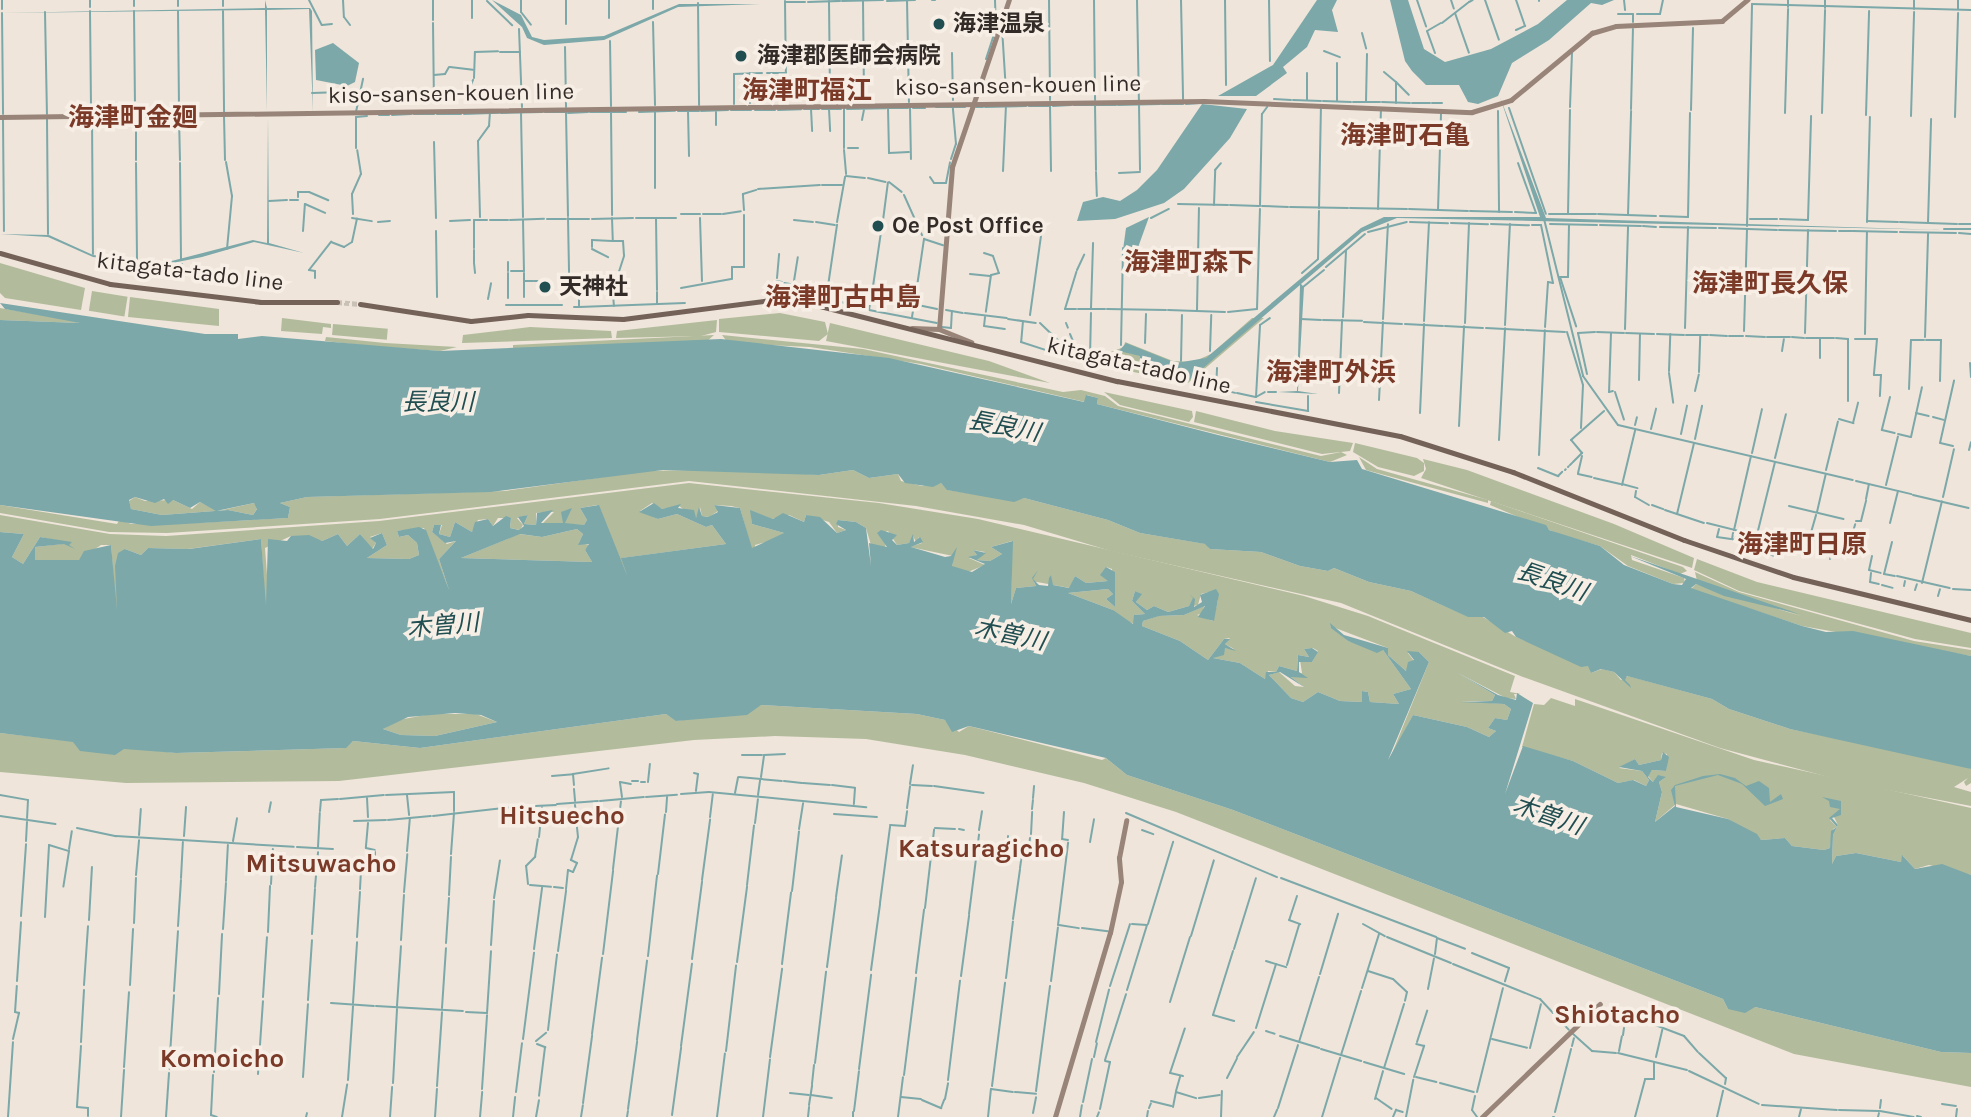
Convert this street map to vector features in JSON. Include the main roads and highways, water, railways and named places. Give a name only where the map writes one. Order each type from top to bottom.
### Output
[{"type":"main road","points":[[939,329],[951,174],[1009,0]]},
{"type":"main road","name":"kiso-sansen-kouen line","points":[[0,117],[1204,101],[1468,112],[1503,104],[1592,33],[1616,26],[1723,21],[1748,0]]},
{"type":"main road","name":"kitagata-tado line","points":[[0,253],[110,284],[261,302],[337,302]]},
{"type":"main road","name":"kitagata-tado line","points":[[360,304],[471,321],[528,315],[644,317],[789,301],[1170,393],[1400,436],[1513,472],[1684,540],[1793,577],[1971,620]]},
{"type":"main road","points":[[890,326],[939,329],[985,347]]},
{"type":"main road","points":[[1055,1117],[1113,922],[1126,821]]},
{"type":"main road","points":[[1482,1117],[1600,1004]]},
{"type":"water","points":[[265,0],[267,8],[310,8],[312,11],[313,112],[309,9],[267,10],[267,112],[265,10],[0,13],[265,8]]},
{"type":"water","points":[[492,0],[521,15],[532,37],[544,40],[604,36],[679,4],[760,4],[678,7],[604,40],[544,45],[527,38],[522,27]]},
{"type":"water","points":[[1317,0],[1337,0],[1332,10],[1338,32],[1315,30],[1307,47],[1283,67],[1287,73],[1256,96],[1218,96],[1273,65]]},
{"type":"water","points":[[1390,0],[1408,0],[1424,49],[1445,62],[1491,49],[1538,24],[1567,0],[1614,0],[1602,5],[1591,3],[1549,40],[1512,63],[1498,96],[1478,104],[1468,102],[1459,85],[1426,85],[1412,71],[1405,61]]},
{"type":"water","points":[[333,43],[359,63],[355,82],[347,86],[316,80],[315,50]]},
{"type":"water","points":[[1500,97],[1546,218],[1944,230],[1397,218],[1362,232],[1301,284],[1304,287],[1298,391],[1318,394],[1278,392],[1297,391],[1300,285],[1188,381],[1139,371],[1140,356],[1119,351],[1126,343],[1176,363],[1206,358],[1361,228],[1384,217],[1540,217]]},
{"type":"water","points":[[1202,104],[1247,109],[1230,138],[1184,189],[1164,203],[1115,219],[1077,221],[1083,202],[1103,197],[1120,201],[1137,190],[1157,170]]},
{"type":"water","points":[[268,116],[269,243],[304,253],[254,242],[158,266],[93,257],[48,237],[0,234],[49,235],[93,255],[160,264],[253,240],[267,243]]},
{"type":"water","points":[[1149,217],[1136,253],[1123,250],[1126,228]]},
{"type":"water","name":"長良川","points":[[0,303],[205,334],[238,334],[238,339],[262,336],[440,351],[721,339],[889,358],[1084,402],[1086,395],[1098,398],[1097,404],[1330,462],[1357,460],[1362,469],[1546,525],[1549,530],[1600,546],[1624,565],[1673,584],[1682,585],[1686,579],[1630,556],[1799,614],[1724,596],[1696,584],[1691,588],[1802,626],[1826,632],[1853,631],[1971,656],[1971,769],[1790,729],[1729,709],[1712,699],[1627,676],[1625,680],[1631,688],[1614,672],[1601,669],[1591,673],[1588,666],[1581,667],[1516,637],[1512,631],[1505,633],[1484,617],[1468,617],[1411,591],[1369,582],[1334,568],[1328,571],[1300,566],[1261,552],[1210,549],[1205,544],[1140,533],[1108,520],[1024,498],[1014,502],[947,490],[941,483],[933,487],[905,483],[898,474],[869,478],[853,470],[819,475],[663,470],[491,492],[307,497],[280,503],[290,507],[288,518],[151,526],[0,505],[0,320],[80,323],[5,309]],"holes":[[[135,497],[155,503],[164,499],[168,504],[173,500],[190,508],[200,502],[216,511],[162,515],[131,509],[129,500]],[[254,503],[257,509],[253,515],[228,510],[217,511]]]},
{"type":"water","name":"木曽川","points":[[654,503],[662,509],[681,504],[678,508],[694,510],[696,518],[699,507],[702,516],[708,517],[718,512],[714,505],[740,508],[752,548],[784,533],[752,524],[750,510],[773,519],[783,513],[804,522],[806,515],[820,517],[837,533],[846,530],[836,524],[838,520],[856,522],[866,528],[871,566],[869,543],[887,547],[877,533],[881,530],[897,535],[892,540],[897,545],[909,543],[913,534],[914,542],[920,537],[923,542],[911,547],[945,557],[951,556],[957,547],[952,566],[972,572],[985,564],[968,557],[977,555],[973,550],[986,553],[977,560],[990,561],[1002,554],[991,547],[1013,541],[1011,604],[1016,588],[1036,586],[1032,578],[1038,570],[1033,579],[1039,585],[1048,586],[1051,575],[1053,585],[1069,588],[1075,576],[1086,583],[1108,581],[1100,575],[1106,567],[1115,572],[1115,607],[1106,599],[1113,594],[1108,589],[1068,593],[1113,610],[1133,624],[1134,615],[1145,614],[1132,601],[1135,591],[1142,594],[1136,602],[1147,610],[1154,606],[1168,612],[1189,606],[1193,598],[1189,594],[1195,599],[1194,607],[1202,602],[1200,595],[1216,589],[1219,594],[1214,621],[1198,617],[1205,606],[1184,615],[1159,616],[1143,621],[1142,626],[1180,641],[1208,660],[1224,639],[1230,639],[1225,644],[1236,651],[1225,648],[1224,655],[1213,658],[1240,663],[1265,679],[1266,672],[1276,672],[1279,666],[1297,671],[1298,655],[1309,657],[1304,649],[1312,648],[1318,652],[1312,662],[1299,662],[1299,672],[1308,678],[1291,677],[1304,687],[1280,672],[1269,675],[1291,698],[1303,702],[1318,692],[1340,701],[1362,702],[1362,691],[1368,692],[1370,702],[1399,704],[1393,694],[1411,689],[1383,650],[1377,653],[1348,641],[1331,628],[1330,623],[1344,635],[1388,648],[1388,655],[1406,671],[1408,662],[1414,660],[1407,651],[1419,652],[1429,662],[1388,760],[1413,715],[1467,727],[1489,737],[1496,731],[1488,728],[1495,718],[1507,720],[1511,709],[1504,704],[1460,702],[1492,701],[1495,695],[1458,673],[1498,695],[1516,700],[1517,693],[1533,703],[1505,794],[1523,746],[1573,761],[1618,783],[1633,780],[1646,786],[1649,780],[1642,771],[1619,767],[1635,759],[1639,765],[1661,760],[1663,752],[1669,757],[1666,771],[1652,770],[1648,777],[1653,782],[1658,775],[1666,777],[1659,782],[1662,792],[1655,822],[1675,806],[1671,790],[1675,785],[1720,774],[1735,778],[1746,786],[1759,781],[1769,788],[1770,802],[1781,794],[1783,799],[1765,806],[1742,784],[1718,775],[1675,786],[1676,807],[1728,819],[1757,834],[1761,840],[1785,838],[1792,846],[1824,850],[1830,848],[1831,831],[1837,827],[1833,835],[1832,864],[1836,856],[1856,853],[1901,862],[1902,855],[1915,869],[1942,864],[1971,875],[1971,1053],[1941,1052],[1755,1007],[1745,1013],[1728,1009],[1723,999],[1233,810],[1127,775],[1106,758],[969,726],[952,732],[945,720],[917,714],[761,705],[747,715],[676,721],[666,714],[420,748],[353,741],[346,748],[176,753],[124,749],[115,755],[80,751],[73,742],[0,733],[0,532],[24,534],[12,557],[23,564],[40,537],[72,542],[69,545],[75,549],[64,544],[35,547],[35,560],[79,560],[84,551],[111,545],[117,609],[115,566],[118,553],[125,549],[141,555],[148,548],[189,549],[261,539],[266,605],[268,539],[287,541],[291,536],[309,535],[322,541],[338,534],[347,546],[360,534],[373,549],[376,543],[370,538],[382,533],[387,545],[367,558],[409,559],[419,555],[417,543],[408,535],[399,537],[397,531],[419,527],[426,530],[449,590],[439,559],[456,541],[445,543],[432,532],[434,525],[441,525],[439,534],[450,537],[455,522],[472,532],[475,522],[488,519],[493,526],[506,516],[511,518],[510,528],[519,530],[524,526],[518,517],[528,515],[524,524],[536,525],[537,513],[553,510],[541,523],[563,523],[561,512],[572,508],[565,523],[584,525],[587,520],[580,508],[599,505],[627,575],[621,558],[726,544],[712,525],[706,527],[677,514],[658,519],[639,512]],"holes":[[[577,529],[583,534],[578,545],[589,544],[585,550],[592,562],[461,558],[520,534],[542,537]],[[455,713],[481,715],[497,722],[435,736],[401,735],[383,729],[408,717]]]},
{"type":"water","points":[[1822,797],[1841,801],[1841,815],[1832,818],[1837,827],[1829,818],[1840,809],[1830,807],[1829,801]]},
{"type":"waterway","points":[[2,0],[2,9]]},
{"type":"waterway","points":[[90,0],[90,7]]},
{"type":"waterway","points":[[134,0],[134,6]]},
{"type":"waterway","points":[[178,0],[178,6]]},
{"type":"waterway","points":[[223,0],[223,6]]},
{"type":"waterway","points":[[309,0],[322,25],[332,24]]},
{"type":"waterway","points":[[343,0],[344,17],[350,25]]},
{"type":"waterway","points":[[433,0],[433,20]]},
{"type":"waterway","points":[[472,0],[472,18]]},
{"type":"waterway","points":[[521,0],[521,12],[531,25]]},
{"type":"waterway","points":[[566,0],[566,24]]},
{"type":"waterway","points":[[609,0],[609,18]]},
{"type":"waterway","points":[[653,0],[653,9]]},
{"type":"waterway","points":[[842,1],[883,0]]},
{"type":"waterway","points":[[907,0],[909,102]]},
{"type":"waterway","points":[[887,1],[915,0]]},
{"type":"waterway","points":[[986,59],[996,29],[995,0]]},
{"type":"waterway","points":[[1049,0],[1050,100]]},
{"type":"waterway","points":[[1094,0],[1095,100]]},
{"type":"waterway","points":[[1137,0],[1139,100]]},
{"type":"waterway","points":[[1181,0],[1183,99]]},
{"type":"waterway","points":[[1225,0],[1226,85]]},
{"type":"waterway","points":[[1269,0],[1270,61]]},
{"type":"waterway","points":[[1417,0],[1426,26]]},
{"type":"waterway","points":[[1451,0],[1454,9]]},
{"type":"waterway","points":[[1469,2],[1473,0]]},
{"type":"waterway","points":[[1485,0],[1499,40]]},
{"type":"waterway","points":[[1516,0],[1525,26],[1516,30]]},
{"type":"waterway","points":[[1624,0],[1625,10]]},
{"type":"waterway","points":[[1637,14],[1660,14],[1663,0]]},
{"type":"waterway","points":[[1788,0],[1788,7]]},
{"type":"waterway","points":[[1825,0],[1825,8]]},
{"type":"waterway","points":[[1914,0],[1914,9]]},
{"type":"waterway","points":[[1958,0],[1958,9]]},
{"type":"waterway","points":[[487,1],[512,25]]},
{"type":"waterway","points":[[785,1],[786,78],[806,78]]},
{"type":"waterway","points":[[829,1],[830,103]]},
{"type":"waterway","points":[[808,2],[840,1]]},
{"type":"waterway","points":[[863,1],[864,102]]},
{"type":"waterway","points":[[785,2],[805,2]]},
{"type":"waterway","points":[[698,3],[699,105]]},
{"type":"waterway","points":[[1442,23],[1468,3]]},
{"type":"waterway","points":[[1747,226],[1752,4],[1971,10]]},
{"type":"waterway","points":[[1785,113],[1788,9]]},
{"type":"waterway","points":[[1822,113],[1825,10]]},
{"type":"waterway","points":[[90,11],[91,113]]},
{"type":"waterway","points":[[134,11],[135,113]]},
{"type":"waterway","points":[[178,11],[179,112]]},
{"type":"waterway","points":[[223,11],[224,112]]},
{"type":"waterway","points":[[1866,115],[1869,11]]},
{"type":"waterway","points":[[45,12],[47,114]]},
{"type":"waterway","points":[[1911,116],[1914,12]]},
{"type":"waterway","points":[[2,13],[3,114]]},
{"type":"waterway","points":[[1455,13],[1469,53]]},
{"type":"waterway","points":[[1955,117],[1958,13]]},
{"type":"waterway","points":[[1618,14],[1633,14],[1633,22]]},
{"type":"waterway","points":[[653,22],[655,105]]},
{"type":"waterway","points":[[433,23],[434,103]]},
{"type":"waterway","points":[[1435,53],[1427,31],[1441,23]]},
{"type":"waterway","points":[[1002,28],[1006,92]]},
{"type":"waterway","points":[[1691,110],[1693,28]]},
{"type":"waterway","points":[[519,29],[522,107]]},
{"type":"waterway","points":[[1631,109],[1633,29]]},
{"type":"waterway","points":[[1362,33],[1366,48]]},
{"type":"waterway","points":[[610,41],[611,106]]},
{"type":"waterway","points":[[565,47],[566,107]]},
{"type":"waterway","points":[[474,78],[475,52],[498,51]]},
{"type":"waterway","points":[[1324,51],[1340,57]]},
{"type":"waterway","points":[[500,52],[520,52]]},
{"type":"waterway","points":[[1570,107],[1572,52]]},
{"type":"waterway","points":[[952,53],[953,100]]},
{"type":"waterway","points":[[1366,102],[1367,54]]},
{"type":"waterway","points":[[1337,63],[1337,101]]},
{"type":"waterway","points":[[434,75],[445,74],[449,67]]},
{"type":"waterway","points":[[450,67],[473,70]]},
{"type":"waterway","points":[[1384,72],[1396,82]]},
{"type":"waterway","points":[[750,73],[750,103]]},
{"type":"waterway","points":[[734,104],[734,74],[762,73]]},
{"type":"waterway","points":[[767,73],[786,73]]},
{"type":"waterway","points":[[1307,73],[1307,100]]},
{"type":"waterway","points":[[809,78],[840,77],[843,103]]},
{"type":"waterway","points":[[356,112],[363,79]]},
{"type":"waterway","points":[[786,79],[786,103]]},
{"type":"waterway","points":[[469,89],[473,80]]},
{"type":"waterway","points":[[1396,103],[1396,82],[1409,95]]},
{"type":"waterway","points":[[467,101],[469,91]]},
{"type":"waterway","points":[[312,93],[335,92]]},
{"type":"waterway","points":[[1274,99],[1291,100]]},
{"type":"waterway","points":[[1293,100],[1321,101]]},
{"type":"waterway","points":[[1323,101],[1351,102]]},
{"type":"waterway","points":[[1353,102],[1380,102]]},
{"type":"waterway","points":[[1382,102],[1410,103]]},
{"type":"waterway","points":[[1186,104],[1200,103]]},
{"type":"waterway","points":[[1412,103],[1430,103]]},
{"type":"waterway","points":[[1432,103],[1442,103]]},
{"type":"waterway","points":[[1118,105],[1160,104]]},
{"type":"waterway","points":[[1162,104],[1183,104]]},
{"type":"waterway","points":[[1053,106],[1071,105]]},
{"type":"waterway","points":[[1074,105],[1116,105]]},
{"type":"waterway","points":[[1095,105],[1096,170]]},
{"type":"waterway","points":[[1139,105],[1140,170]]},
{"type":"waterway","points":[[1003,171],[1006,106]]},
{"type":"waterway","points":[[985,107],[1026,106]]},
{"type":"waterway","points":[[1029,106],[1050,106]]},
{"type":"waterway","points":[[1050,106],[1051,171]]},
{"type":"waterway","points":[[936,107],[965,107]]},
{"type":"waterway","points":[[951,159],[956,144],[953,107]]},
{"type":"waterway","points":[[976,107],[983,107]]},
{"type":"waterway","points":[[1260,206],[1262,114],[1267,107]]},
{"type":"waterway","points":[[844,108],[844,148]]},
{"type":"waterway","points":[[847,109],[886,108]]},
{"type":"waterway","points":[[888,108],[889,153],[909,152]]},
{"type":"waterway","points":[[888,108],[908,108]]},
{"type":"waterway","points":[[910,108],[911,159]]},
{"type":"waterway","points":[[913,108],[925,108]]},
{"type":"waterway","points":[[1319,208],[1321,108]]},
{"type":"waterway","points":[[1509,108],[1546,214]]},
{"type":"waterway","points":[[778,110],[801,109]]},
{"type":"waterway","points":[[804,109],[819,109]]},
{"type":"waterway","points":[[811,109],[812,131]]},
{"type":"waterway","points":[[822,109],[841,109]]},
{"type":"waterway","points":[[829,109],[830,131]]},
{"type":"waterway","points":[[701,111],[728,110]]},
{"type":"waterway","points":[[731,110],[751,110]]},
{"type":"waterway","points":[[755,110],[775,110]]},
{"type":"waterway","points":[[862,120],[864,110]]},
{"type":"waterway","points":[[1378,209],[1381,110]]},
{"type":"waterway","points":[[1549,214],[1568,214],[1570,110]]},
{"type":"waterway","points":[[655,111],[655,188]]},
{"type":"waterway","points":[[639,112],[675,111]]},
{"type":"waterway","points":[[678,111],[699,111]]},
{"type":"waterway","points":[[688,111],[689,156]]},
{"type":"waterway","points":[[1498,111],[1499,212]]},
{"type":"waterway","points":[[1628,215],[1631,111]]},
{"type":"waterway","points":[[501,113],[542,112]]},
{"type":"waterway","points":[[545,112],[566,112]]},
{"type":"waterway","points":[[566,112],[568,216]]},
{"type":"waterway","points":[[568,113],[588,112]]},
{"type":"waterway","points":[[590,112],[626,112]]},
{"type":"waterway","points":[[611,112],[612,215]]},
{"type":"waterway","points":[[716,112],[716,125]]},
{"type":"waterway","points":[[480,217],[478,141],[489,126],[490,113]]},
{"type":"waterway","points":[[464,114],[499,113]]},
{"type":"waterway","points":[[521,113],[523,217]]},
{"type":"waterway","points":[[1438,210],[1441,113]]},
{"type":"waterway","points":[[1660,216],[1688,217],[1690,113]]},
{"type":"waterway","points":[[392,115],[411,114]]},
{"type":"waterway","points":[[414,114],[434,114]]},
{"type":"waterway","points":[[437,114],[461,114]]},
{"type":"waterway","points":[[379,115],[389,115]]},
{"type":"waterway","points":[[224,116],[225,160]]},
{"type":"waterway","points":[[356,148],[356,117],[367,116]]},
{"type":"waterway","points":[[1780,219],[1808,220],[1811,116]]},
{"type":"waterway","points":[[179,117],[180,160]]},
{"type":"waterway","points":[[1867,222],[1870,117]]},
{"type":"waterway","points":[[92,118],[93,254]]},
{"type":"waterway","points":[[136,118],[136,160]]},
{"type":"waterway","points":[[3,119],[4,231]]},
{"type":"waterway","points":[[47,119],[48,234]]},
{"type":"waterway","points":[[1928,223],[1931,119]]},
{"type":"waterway","points":[[434,142],[436,218]]},
{"type":"waterway","points":[[848,148],[858,148]]},
{"type":"waterway","points":[[353,214],[352,194],[361,174],[357,150]]},
{"type":"waterway","points":[[844,150],[846,174]]},
{"type":"waterway","points":[[226,162],[232,196],[227,249]]},
{"type":"waterway","points":[[930,177],[934,183],[946,183],[950,162]]},
{"type":"waterway","points":[[136,163],[137,260]]},
{"type":"waterway","points":[[180,163],[181,259]]},
{"type":"waterway","points":[[1214,205],[1215,170],[1221,163]]},
{"type":"waterway","points":[[1515,212],[1536,213],[1518,163]]},
{"type":"waterway","points":[[1096,172],[1097,196]]},
{"type":"waterway","points":[[1119,173],[1140,172]]},
{"type":"waterway","points":[[846,176],[865,178]]},
{"type":"waterway","points":[[837,222],[845,177]]},
{"type":"waterway","points":[[868,178],[886,182]]},
{"type":"waterway","points":[[882,228],[888,182]]},
{"type":"waterway","points":[[889,182],[902,192]]},
{"type":"waterway","points":[[758,189],[820,185]]},
{"type":"waterway","points":[[822,185],[842,185]]},
{"type":"waterway","points":[[744,210],[743,194],[756,190]]},
{"type":"waterway","points":[[298,197],[298,192],[309,192],[328,200]]},
{"type":"waterway","points":[[904,195],[922,235]]},
{"type":"waterway","points":[[269,201],[287,200]]},
{"type":"waterway","points":[[290,200],[298,200]]},
{"type":"waterway","points":[[303,231],[305,204],[325,213]]},
{"type":"waterway","points":[[1178,204],[1228,205]]},
{"type":"waterway","points":[[1230,205],[1259,206]]},
{"type":"waterway","points":[[1262,206],[1288,207]]},
{"type":"waterway","points":[[1290,207],[1348,208]]},
{"type":"waterway","points":[[1197,310],[1199,208]]},
{"type":"waterway","points":[[1350,208],[1407,209]]},
{"type":"waterway","points":[[1151,218],[1169,209]]},
{"type":"waterway","points":[[1228,312],[1257,309],[1260,209]]},
{"type":"waterway","points":[[1409,209],[1468,211]]},
{"type":"waterway","points":[[723,214],[741,211]]},
{"type":"waterway","points":[[1302,273],[1318,259],[1319,211]]},
{"type":"waterway","points":[[1470,211],[1512,212]]},
{"type":"waterway","points":[[681,214],[700,214]]},
{"type":"waterway","points":[[703,214],[721,214]]},
{"type":"waterway","points":[[1569,214],[1596,214]]},
{"type":"waterway","points":[[1598,214],[1656,216]]},
{"type":"waterway","points":[[732,279],[732,267],[744,267],[744,215]]},
{"type":"waterway","points":[[352,218],[372,221]]},
{"type":"waterway","points":[[568,218],[569,271]]},
{"type":"waterway","points":[[612,218],[613,241],[623,241],[624,255]]},
{"type":"waterway","points":[[592,219],[633,218]]},
{"type":"waterway","points":[[636,218],[676,218]]},
{"type":"waterway","points":[[656,218],[657,290]]},
{"type":"waterway","points":[[700,218],[702,281]]},
{"type":"waterway","points":[[315,278],[315,271],[309,270],[331,242],[344,247],[352,242],[357,219]]},
{"type":"waterway","points":[[510,220],[544,219]]},
{"type":"waterway","points":[[547,219],[566,219]]},
{"type":"waterway","points":[[569,219],[589,219]]},
{"type":"waterway","points":[[1544,219],[1583,376],[1618,425],[1853,480]]},
{"type":"waterway","points":[[1750,219],[1777,219]]},
{"type":"waterway","points":[[450,221],[470,220]]},
{"type":"waterway","points":[[474,220],[474,248]]},
{"type":"waterway","points":[[474,220],[487,220]]},
{"type":"waterway","points":[[490,220],[508,220]]},
{"type":"waterway","points":[[523,220],[524,271]]},
{"type":"waterway","points":[[794,220],[813,222]]},
{"type":"waterway","points":[[378,222],[390,221]]},
{"type":"waterway","points":[[1867,221],[1898,222]]},
{"type":"waterway","points":[[816,222],[835,225]]},
{"type":"waterway","points":[[1368,232],[1407,222]]},
{"type":"waterway","points":[[1410,222],[1448,223]]},
{"type":"waterway","points":[[1424,321],[1429,222]]},
{"type":"waterway","points":[[1900,222],[1957,224]]},
{"type":"waterway","points":[[1451,223],[1488,224]]},
{"type":"waterway","points":[[1465,323],[1469,223]]},
{"type":"waterway","points":[[1383,319],[1388,224]]},
{"type":"waterway","points":[[1491,224],[1529,225]]},
{"type":"waterway","points":[[1505,325],[1510,224]]},
{"type":"waterway","points":[[1550,224],[1597,225]]},
{"type":"waterway","points":[[1959,224],[1971,224]]},
{"type":"waterway","points":[[828,286],[837,225]]},
{"type":"waterway","points":[[1532,225],[1541,225],[1553,283],[1548,282],[1545,327]]},
{"type":"waterway","points":[[1569,225],[1568,277],[1560,277],[1576,326]]},
{"type":"waterway","points":[[1600,225],[1641,226]]},
{"type":"waterway","points":[[1625,329],[1628,226]]},
{"type":"waterway","points":[[1643,226],[1656,227]]},
{"type":"waterway","points":[[1660,227],[1716,228]]},
{"type":"waterway","points":[[1685,328],[1688,227]]},
{"type":"waterway","points":[[1719,228],[1777,230]]},
{"type":"waterway","points":[[1030,315],[1042,229]]},
{"type":"waterway","points":[[1744,331],[1747,229]]},
{"type":"waterway","points":[[1944,229],[1971,229]]},
{"type":"waterway","points":[[1779,230],[1836,231]]},
{"type":"waterway","points":[[1805,333],[1808,230]]},
{"type":"waterway","points":[[436,231],[437,297]]},
{"type":"waterway","points":[[1839,231],[1852,231]]},
{"type":"waterway","points":[[1853,231],[1897,232]]},
{"type":"waterway","points":[[872,293],[881,232]]},
{"type":"waterway","points":[[1865,334],[1867,232]]},
{"type":"waterway","points":[[1900,232],[1956,233]]},
{"type":"waterway","points":[[1925,337],[1928,233]]},
{"type":"waterway","points":[[1959,233],[1971,234]]},
{"type":"waterway","points":[[1326,267],[1365,234]]},
{"type":"waterway","points":[[915,300],[924,239],[943,245]]},
{"type":"waterway","points":[[592,247],[592,240],[612,241]]},
{"type":"waterway","points":[[1091,308],[1093,243]]},
{"type":"waterway","points":[[1121,345],[1123,248]]},
{"type":"waterway","points":[[592,249],[608,257]]},
{"type":"waterway","points":[[474,250],[474,262]]},
{"type":"waterway","points":[[1343,317],[1346,251]]},
{"type":"waterway","points":[[984,253],[993,256],[999,273],[991,275],[986,312]]},
{"type":"waterway","points":[[777,278],[779,254]]},
{"type":"waterway","points":[[1077,270],[1084,255]]},
{"type":"waterway","points":[[613,290],[624,256]]},
{"type":"waterway","points":[[794,281],[798,257]]},
{"type":"waterway","points":[[508,262],[508,271]]},
{"type":"waterway","points":[[474,263],[475,273]]},
{"type":"waterway","points":[[163,268],[165,275],[183,270],[182,264]]},
{"type":"waterway","points":[[1303,287],[1324,270]]},
{"type":"waterway","points":[[511,271],[524,271]]},
{"type":"waterway","points":[[569,272],[569,291]]},
{"type":"waterway","points":[[1076,272],[1065,309],[1076,309]]},
{"type":"waterway","points":[[508,273],[508,298]]},
{"type":"waterway","points":[[524,273],[524,297]]},
{"type":"waterway","points":[[970,274],[990,276]]},
{"type":"waterway","points":[[681,288],[731,279]]},
{"type":"waterway","points":[[524,281],[533,281]]},
{"type":"waterway","points":[[534,281],[545,281]]},
{"type":"waterway","points":[[776,281],[782,282]]},
{"type":"waterway","points":[[488,299],[491,283]]},
{"type":"waterway","points":[[784,283],[804,286]]},
{"type":"waterway","points":[[806,286],[849,293]]},
{"type":"waterway","points":[[771,290],[826,297],[827,290]]},
{"type":"waterway","points":[[657,292],[657,303]]},
{"type":"waterway","points":[[850,293],[892,300]]},
{"type":"waterway","points":[[613,295],[614,306]]},
{"type":"waterway","points":[[574,307],[579,307],[579,296]]},
{"type":"waterway","points":[[827,298],[869,310],[871,298]]},
{"type":"waterway","points":[[894,300],[937,309]]},
{"type":"waterway","points":[[579,307],[685,303]]},
{"type":"waterway","points":[[506,305],[562,305]]},
{"type":"waterway","points":[[912,317],[914,305]]},
{"type":"waterway","points":[[1078,309],[1105,309]]},
{"type":"waterway","points":[[1107,309],[1166,310]]},
{"type":"waterway","points":[[869,310],[937,323]]},
{"type":"waterway","points":[[946,310],[963,313]]},
{"type":"waterway","points":[[1168,310],[1225,312]]},
{"type":"waterway","points":[[942,327],[951,328],[952,311]]},
{"type":"waterway","points":[[965,313],[1007,318]]},
{"type":"waterway","points":[[1090,357],[1091,313]]},
{"type":"waterway","points":[[1145,343],[1146,314]]},
{"type":"waterway","points":[[1181,361],[1182,315]]},
{"type":"waterway","points":[[1210,351],[1211,315]]},
{"type":"waterway","points":[[985,317],[984,326],[1005,329]]},
{"type":"waterway","points":[[1256,397],[1260,325],[1270,318]]},
{"type":"waterway","points":[[1008,319],[1036,323]]},
{"type":"waterway","points":[[1301,319],[1321,320]]},
{"type":"waterway","points":[[1323,320],[1362,321]]},
{"type":"waterway","points":[[1339,393],[1342,320]]},
{"type":"waterway","points":[[1023,321],[1021,342],[1051,352]]},
{"type":"waterway","points":[[1364,322],[1402,324]]},
{"type":"waterway","points":[[1379,400],[1383,322]]},
{"type":"waterway","points":[[1040,323],[1062,344]]},
{"type":"waterway","points":[[1066,323],[1068,328]]},
{"type":"waterway","points":[[1405,324],[1443,326]]},
{"type":"waterway","points":[[1420,413],[1424,324]]},
{"type":"waterway","points":[[1445,326],[1483,328]]},
{"type":"waterway","points":[[1459,426],[1464,326]]},
{"type":"waterway","points":[[1486,328],[1524,330]]},
{"type":"waterway","points":[[1499,440],[1505,328]]},
{"type":"waterway","points":[[1526,330],[1565,332]]},
{"type":"waterway","points":[[1539,455],[1545,330]]},
{"type":"waterway","points":[[1567,332],[1583,385],[1581,428]]},
{"type":"waterway","points":[[1587,374],[1578,333],[1595,332]]},
{"type":"waterway","points":[[1597,332],[1624,333]]},
{"type":"waterway","points":[[1611,333],[1609,392],[1613,391]]},
{"type":"waterway","points":[[1626,333],[1654,334]]},
{"type":"waterway","points":[[1070,334],[1073,341]]},
{"type":"waterway","points":[[1639,380],[1640,334]]},
{"type":"waterway","points":[[1657,334],[1684,335]]},
{"type":"waterway","points":[[1669,371],[1670,334]]},
{"type":"waterway","points":[[1686,335],[1708,335]]},
{"type":"waterway","points":[[1699,372],[1700,335]]},
{"type":"waterway","points":[[1710,335],[1727,336]]},
{"type":"waterway","points":[[1729,336],[1743,336]]},
{"type":"waterway","points":[[1746,336],[1765,337]]},
{"type":"waterway","points":[[1767,337],[1790,337]]},
{"type":"waterway","points":[[1792,337],[1804,338]]},
{"type":"waterway","points":[[1806,338],[1834,338]]},
{"type":"waterway","points":[[1820,338],[1820,358]]},
{"type":"waterway","points":[[1836,338],[1848,339]]},
{"type":"waterway","points":[[1782,351],[1784,339]]},
{"type":"waterway","points":[[1848,339],[1848,401]]},
{"type":"waterway","points":[[1855,339],[1877,339],[1874,375],[1881,375],[1880,396]]},
{"type":"waterway","points":[[1909,389],[1911,340],[1924,340]]},
{"type":"waterway","points":[[1926,340],[1941,340],[1940,381]]},
{"type":"waterway","points":[[1073,343],[1076,356]]},
{"type":"waterway","points":[[1970,363],[1971,377]]},
{"type":"waterway","points":[[1216,388],[1217,368]]},
{"type":"waterway","points":[[1669,373],[1673,403]]},
{"type":"waterway","points":[[1695,391],[1699,374]]},
{"type":"waterway","points":[[1953,446],[1940,443],[1954,381]]},
{"type":"waterway","points":[[1201,385],[1235,393]]},
{"type":"waterway","points":[[1898,434],[1911,437],[1922,387]]},
{"type":"waterway","points":[[1237,393],[1256,397],[1265,392]]},
{"type":"waterway","points":[[1268,392],[1276,392]]},
{"type":"waterway","points":[[1615,392],[1624,420]]},
{"type":"waterway","points":[[1256,402],[1308,411],[1308,396]]},
{"type":"waterway","points":[[1890,397],[1882,430],[1895,433]]},
{"type":"waterway","points":[[1839,419],[1853,423],[1858,403]]},
{"type":"waterway","points":[[1681,434],[1687,406]]},
{"type":"waterway","points":[[1695,439],[1702,406]]},
{"type":"waterway","points":[[1651,429],[1656,409]]},
{"type":"waterway","points":[[1752,453],[1762,409]]},
{"type":"waterway","points":[[1573,462],[1582,453],[1571,440],[1604,411]]},
{"type":"waterway","points":[[1916,413],[1929,416]]},
{"type":"waterway","points":[[1775,458],[1786,414]]},
{"type":"waterway","points":[[1635,425],[1637,417]]},
{"type":"waterway","points":[[1933,417],[1944,420]]},
{"type":"waterway","points":[[1826,470],[1838,421]]},
{"type":"waterway","points":[[1622,485],[1635,431]]},
{"type":"waterway","points":[[1886,485],[1898,436]]},
{"type":"waterway","points":[[1969,450],[1971,442]]},
{"type":"waterway","points":[[1677,514],[1694,443]]},
{"type":"waterway","points":[[1943,497],[1954,449]]},
{"type":"waterway","points":[[1582,456],[1578,474],[1592,477]]},
{"type":"waterway","points":[[1734,530],[1751,456]]},
{"type":"waterway","points":[[1775,462],[1757,535],[1777,540]]},
{"type":"waterway","points":[[1538,468],[1558,476],[1562,472]]},
{"type":"waterway","points":[[1817,512],[1826,474]]},
{"type":"waterway","points":[[1594,478],[1620,484]]},
{"type":"waterway","points":[[1856,481],[1911,494]]},
{"type":"waterway","points":[[1622,484],[1637,488]]},
{"type":"waterway","points":[[1866,499],[1869,484]]},
{"type":"waterway","points":[[1636,491],[1635,497],[1649,505]]},
{"type":"waterway","points":[[1890,523],[1898,491]]},
{"type":"waterway","points":[[1913,495],[1969,508]]},
{"type":"waterway","points":[[1856,521],[1861,521],[1866,501]]},
{"type":"waterway","points":[[1922,583],[1942,501]]},
{"type":"waterway","points":[[1652,505],[1663,509]]},
{"type":"waterway","points":[[1789,506],[1843,519]]},
{"type":"waterway","points":[[1665,510],[1704,523]]},
{"type":"waterway","points":[[1812,547],[1814,537],[1810,536],[1816,515]]},
{"type":"waterway","points":[[1707,523],[1755,535]]},
{"type":"waterway","points":[[1830,559],[1834,549],[1847,551],[1855,524]]},
{"type":"waterway","points":[[1719,529],[1717,537],[1731,539]]},
{"type":"waterway","points":[[1733,533],[1732,539],[1774,556]]},
{"type":"waterway","points":[[1892,542],[1884,574],[1895,576]]},
{"type":"waterway","points":[[1872,556],[1869,570],[1881,573]]},
{"type":"waterway","points":[[1871,573],[1870,582],[1879,584]]},
{"type":"waterway","points":[[1897,576],[1950,588]]},
{"type":"waterway","points":[[1904,586],[1905,581]]},
{"type":"waterway","points":[[1915,590],[1917,584]]},
{"type":"waterway","points":[[1882,585],[1893,588]]},
{"type":"waterway","points":[[1938,596],[1940,589]]},
{"type":"waterway","points":[[1953,589],[1971,590]]},
{"type":"waterway","points":[[761,777],[764,755],[785,754]]},
{"type":"waterway","points":[[742,755],[762,755]]},
{"type":"waterway","points":[[648,782],[650,764]]},
{"type":"waterway","points":[[910,784],[913,765]]},
{"type":"waterway","points":[[573,774],[609,768]]},
{"type":"waterway","points":[[694,773],[698,774],[696,791]]},
{"type":"waterway","points":[[552,776],[573,774],[574,785]]},
{"type":"waterway","points":[[735,793],[738,777]]},
{"type":"waterway","points":[[739,777],[782,781]]},
{"type":"waterway","points":[[758,795],[760,780]]},
{"type":"waterway","points":[[632,781],[638,781]]},
{"type":"waterway","points":[[784,781],[802,783]]},
{"type":"waterway","points":[[622,797],[620,782],[631,784]]},
{"type":"waterway","points":[[803,783],[830,785]]},
{"type":"waterway","points":[[832,785],[855,788],[854,804]]},
{"type":"waterway","points":[[912,785],[932,786]]},
{"type":"waterway","points":[[907,808],[910,786]]},
{"type":"waterway","points":[[934,786],[984,793]]},
{"type":"waterway","points":[[1033,798],[1034,786]]},
{"type":"waterway","points":[[574,789],[575,801]]},
{"type":"waterway","points":[[386,795],[454,792],[454,811]]},
{"type":"waterway","points":[[681,794],[709,792],[866,807]]},
{"type":"waterway","points":[[710,817],[713,794]]},
{"type":"waterway","points":[[0,795],[28,800],[27,818]]},
{"type":"waterway","points":[[340,799],[384,795]]},
{"type":"waterway","points":[[407,795],[409,815]]},
{"type":"waterway","points":[[646,797],[677,795]]},
{"type":"waterway","points":[[600,801],[644,797]]},
{"type":"waterway","points":[[666,812],[667,797]]},
{"type":"waterway","points":[[367,798],[368,817]]},
{"type":"waterway","points":[[320,811],[321,800],[338,799]]},
{"type":"waterway","points":[[755,823],[758,799]]},
{"type":"waterway","points":[[1032,809],[1033,800]]},
{"type":"waterway","points":[[557,804],[598,801]]},
{"type":"waterway","points":[[613,869],[621,801]]},
{"type":"waterway","points":[[269,812],[271,802]]},
{"type":"waterway","points":[[799,829],[803,803]]},
{"type":"waterway","points":[[535,806],[556,805]]},
{"type":"waterway","points":[[575,805],[576,816]]},
{"type":"waterway","points":[[433,816],[522,806]]},
{"type":"waterway","points":[[184,836],[186,807]]},
{"type":"waterway","points":[[539,837],[542,807]]},
{"type":"waterway","points":[[139,835],[141,809]]},
{"type":"waterway","points":[[890,825],[905,826],[907,811]]},
{"type":"waterway","points":[[979,830],[982,811]]},
{"type":"waterway","points":[[1031,834],[1032,812]]},
{"type":"waterway","points":[[1064,812],[1062,839],[1068,840]]},
{"type":"waterway","points":[[318,847],[320,813]]},
{"type":"waterway","points":[[451,854],[454,813]]},
{"type":"waterway","points":[[1126,813],[1277,877]]},
{"type":"waterway","points":[[658,874],[665,814]]},
{"type":"waterway","points":[[834,814],[877,817]]},
{"type":"waterway","points":[[0,816],[55,824]]},
{"type":"waterway","points":[[388,820],[431,816]]},
{"type":"waterway","points":[[566,889],[568,870],[573,872],[577,863],[571,860],[578,837],[576,817]]},
{"type":"waterway","points":[[233,841],[237,818]]},
{"type":"waterway","points":[[407,851],[410,818]]},
{"type":"waterway","points":[[1090,842],[1094,819]]},
{"type":"waterway","points":[[354,821],[386,820]]},
{"type":"waterway","points":[[702,880],[710,820]]},
{"type":"waterway","points":[[26,841],[27,822]]},
{"type":"waterway","points":[[368,823],[366,848],[375,850]]},
{"type":"waterway","points":[[747,885],[754,825]]},
{"type":"waterway","points":[[880,903],[890,827]]},
{"type":"waterway","points":[[77,828],[116,836],[294,847]]},
{"type":"waterway","points":[[935,828],[955,829]]},
{"type":"waterway","points":[[959,829],[964,830]]},
{"type":"waterway","points":[[925,908],[934,830]]},
{"type":"waterway","points":[[1142,830],[1153,834]]},
{"type":"waterway","points":[[69,849],[72,831]]},
{"type":"waterway","points":[[792,891],[799,831]]},
{"type":"waterway","points":[[969,914],[979,835]]},
{"type":"waterway","points":[[1008,836],[1008,847],[1023,846]]},
{"type":"waterway","points":[[1020,868],[1023,846],[1029,846],[1030,838]]},
{"type":"waterway","points":[[528,884],[526,866],[535,857],[538,839]]},
{"type":"waterway","points":[[136,875],[139,840]]},
{"type":"waterway","points":[[181,878],[183,842]]},
{"type":"waterway","points":[[1148,924],[1173,842]]},
{"type":"waterway","points":[[1058,925],[1068,843]]},
{"type":"waterway","points":[[21,916],[26,844]]},
{"type":"waterway","points":[[45,917],[49,845],[69,851],[63,887]]},
{"type":"waterway","points":[[226,881],[228,845]]},
{"type":"waterway","points":[[297,847],[333,849]]},
{"type":"waterway","points":[[271,884],[273,849]]},
{"type":"waterway","points":[[315,887],[318,852]]},
{"type":"waterway","points":[[360,889],[361,872],[375,874],[375,852]]},
{"type":"waterway","points":[[404,892],[407,854]]},
{"type":"waterway","points":[[836,897],[842,855]]},
{"type":"waterway","points":[[449,895],[451,857]]},
{"type":"waterway","points":[[494,898],[500,860]]},
{"type":"waterway","points":[[1191,936],[1214,860]]},
{"type":"waterway","points":[[89,920],[92,867]]},
{"type":"waterway","points":[[1013,919],[1020,869]]},
{"type":"waterway","points":[[603,954],[613,871]]},
{"type":"waterway","points":[[648,956],[657,876]]},
{"type":"waterway","points":[[134,923],[136,878]]},
{"type":"waterway","points":[[1234,949],[1256,878]]},
{"type":"waterway","points":[[1281,878],[1436,937]]},
{"type":"waterway","points":[[178,926],[181,880]]},
{"type":"waterway","points":[[692,959],[702,882]]},
{"type":"waterway","points":[[223,929],[226,883]]},
{"type":"waterway","points":[[530,885],[551,887]]},
{"type":"waterway","points":[[268,932],[270,886]]},
{"type":"waterway","points":[[554,887],[563,888]]},
{"type":"waterway","points":[[737,962],[747,887]]},
{"type":"waterway","points":[[534,949],[542,888]]},
{"type":"waterway","points":[[312,934],[315,889]]},
{"type":"waterway","points":[[558,951],[566,891]]},
{"type":"waterway","points":[[357,937],[360,892]]},
{"type":"waterway","points":[[782,964],[791,893]]},
{"type":"waterway","points":[[401,940],[404,895]]},
{"type":"waterway","points":[[1297,896],[1289,920],[1300,924]]},
{"type":"waterway","points":[[446,943],[449,898]]},
{"type":"waterway","points":[[827,967],[836,899]]},
{"type":"waterway","points":[[491,945],[494,901]]},
{"type":"waterway","points":[[871,970],[880,904]]},
{"type":"waterway","points":[[916,973],[924,910]]},
{"type":"waterway","points":[[1320,974],[1338,914]]},
{"type":"waterway","points":[[961,976],[969,916]]},
{"type":"waterway","points":[[1006,978],[1013,921]]},
{"type":"waterway","points":[[17,981],[21,922]]},
{"type":"waterway","points":[[1110,986],[1130,924]]},
{"type":"waterway","points":[[1127,990],[1147,925],[1132,924]]},
{"type":"waterway","points":[[1363,924],[1385,936]]},
{"type":"waterway","points":[[1059,925],[1079,928]]},
{"type":"waterway","points":[[1287,965],[1299,925]]},
{"type":"waterway","points":[[84,985],[88,926]]},
{"type":"waterway","points":[[1051,981],[1058,927]]},
{"type":"waterway","points":[[1082,928],[1108,931]]},
{"type":"waterway","points":[[130,985],[133,929]]},
{"type":"waterway","points":[[174,991],[178,931]]},
{"type":"waterway","points":[[219,994],[222,934]]},
{"type":"waterway","points":[[1362,988],[1379,934]]},
{"type":"waterway","points":[[263,997],[267,937]]},
{"type":"waterway","points":[[1170,1002],[1190,937]]},
{"type":"waterway","points":[[1387,937],[1451,963]]},
{"type":"waterway","points":[[1435,954],[1437,938],[1465,949]]},
{"type":"waterway","points":[[308,1000],[312,940]]},
{"type":"waterway","points":[[353,1003],[357,942]]},
{"type":"waterway","points":[[397,1006],[401,946]]},
{"type":"waterway","points":[[442,1008],[446,948]]},
{"type":"waterway","points":[[466,1012],[487,1013],[491,951]]},
{"type":"waterway","points":[[1233,951],[1213,1015],[1234,1021]]},
{"type":"waterway","points":[[523,1039],[534,953]]},
{"type":"waterway","points":[[1472,953],[1509,968],[1505,981]]},
{"type":"waterway","points":[[548,1030],[557,955]]},
{"type":"waterway","points":[[592,1034],[602,958]]},
{"type":"waterway","points":[[1428,989],[1434,959]]},
{"type":"waterway","points":[[637,1040],[647,961]]},
{"type":"waterway","points":[[1266,961],[1286,967]]},
{"type":"waterway","points":[[681,1046],[692,964]]},
{"type":"waterway","points":[[1256,1028],[1276,964]]},
{"type":"waterway","points":[[1453,964],[1540,999],[1569,1030]]},
{"type":"waterway","points":[[726,1051],[736,966]]},
{"type":"waterway","points":[[770,1057],[782,969]]},
{"type":"waterway","points":[[1368,971],[1393,979],[1407,992],[1405,1001]]},
{"type":"waterway","points":[[815,1063],[826,972]]},
{"type":"waterway","points":[[859,1069],[871,975]]},
{"type":"waterway","points":[[1299,1042],[1319,977]]},
{"type":"waterway","points":[[904,1075],[916,978]]},
{"type":"waterway","points":[[948,1080],[960,981]]},
{"type":"waterway","points":[[992,1086],[1005,983]]},
{"type":"waterway","points":[[13,1039],[19,1013],[15,1012],[17,986]]},
{"type":"waterway","points":[[1036,1091],[1050,986]]},
{"type":"waterway","points":[[1477,1092],[1503,988]]},
{"type":"waterway","points":[[81,1042],[84,990]]},
{"type":"waterway","points":[[1096,1042],[1109,990]]},
{"type":"waterway","points":[[1341,1055],[1361,991]]},
{"type":"waterway","points":[[124,1067],[129,992]]},
{"type":"waterway","points":[[1105,1060],[1126,994]]},
{"type":"waterway","points":[[169,1069],[174,995]]},
{"type":"waterway","points":[[214,1072],[218,998]]},
{"type":"waterway","points":[[258,1074],[263,1001]]},
{"type":"waterway","points":[[331,1003],[374,1006]]},
{"type":"waterway","points":[[303,1077],[308,1004]]},
{"type":"waterway","points":[[1384,1068],[1404,1004]]},
{"type":"waterway","points":[[1530,1048],[1541,1004]]},
{"type":"waterway","points":[[348,1080],[353,1006]]},
{"type":"waterway","points":[[376,1006],[463,1011]]},
{"type":"waterway","points":[[393,1083],[397,1009]]},
{"type":"waterway","points":[[1417,1042],[1427,1011]]},
{"type":"waterway","points":[[437,1086],[442,1012]]},
{"type":"waterway","points":[[482,1089],[487,1015]]},
{"type":"waterway","points":[[1625,1025],[1629,1015],[1684,1036],[1698,1052]]},
{"type":"waterway","points":[[1183,1076],[1170,1073],[1185,1028]]},
{"type":"waterway","points":[[1623,1035],[1624,1028]]},
{"type":"waterway","points":[[1656,1057],[1662,1030]]},
{"type":"waterway","points":[[1266,1031],[1275,1034]]},
{"type":"waterway","points":[[1237,1057],[1254,1032]]},
{"type":"waterway","points":[[536,1041],[546,1033]]},
{"type":"waterway","points":[[1572,1033],[1592,1051],[1616,1053]]},
{"type":"waterway","points":[[583,1103],[592,1036]]},
{"type":"waterway","points":[[1280,1036],[1319,1048]]},
{"type":"waterway","points":[[1619,1051],[1622,1036]]},
{"type":"waterway","points":[[1572,1046],[1574,1038]]},
{"type":"waterway","points":[[1492,1039],[1527,1048]]},
{"type":"waterway","points":[[8,1117],[13,1042]]},
{"type":"waterway","points":[[628,1109],[637,1042]]},
{"type":"waterway","points":[[516,1092],[522,1043]]},
{"type":"waterway","points":[[1094,1057],[1097,1043]]},
{"type":"waterway","points":[[537,1044],[545,1047],[539,1096]]},
{"type":"waterway","points":[[1414,1077],[1424,1046],[1416,1044]]},
{"type":"waterway","points":[[1278,1108],[1298,1045]]},
{"type":"waterway","points":[[81,1046],[77,1107],[88,1108],[88,1116]]},
{"type":"waterway","points":[[672,1115],[681,1048]]},
{"type":"waterway","points":[[1321,1049],[1361,1061]]},
{"type":"waterway","points":[[1555,1112],[1571,1049]]},
{"type":"waterway","points":[[717,1117],[725,1053]]},
{"type":"waterway","points":[[1618,1053],[1687,1070]]},
{"type":"waterway","points":[[1699,1053],[1726,1078],[1725,1084]]},
{"type":"waterway","points":[[1227,1078],[1237,1058]]},
{"type":"waterway","points":[[1322,1117],[1340,1058]]},
{"type":"waterway","points":[[763,1117],[770,1059]]},
{"type":"waterway","points":[[1083,1102],[1092,1059]]},
{"type":"waterway","points":[[1100,1109],[1110,1062],[1105,1061]]},
{"type":"waterway","points":[[1364,1062],[1404,1074]]},
{"type":"waterway","points":[[1635,1117],[1645,1079],[1654,1079],[1654,1063]]},
{"type":"waterway","points":[[812,1084],[814,1065]]},
{"type":"waterway","points":[[121,1117],[124,1070]]},
{"type":"waterway","points":[[854,1111],[859,1071]]},
{"type":"waterway","points":[[1375,1099],[1383,1071]]},
{"type":"waterway","points":[[1689,1071],[1759,1104]]},
{"type":"waterway","points":[[166,1117],[169,1073]]},
{"type":"waterway","points":[[213,1075],[211,1115],[217,1117]]},
{"type":"waterway","points":[[898,1117],[903,1077]]},
{"type":"waterway","points":[[1176,1091],[1180,1077]]},
{"type":"waterway","points":[[1416,1077],[1436,1082]]},
{"type":"waterway","points":[[1406,1117],[1413,1080]]},
{"type":"waterway","points":[[945,1099],[948,1083]]},
{"type":"waterway","points":[[1440,1083],[1474,1092]]},
{"type":"waterway","points":[[342,1117],[347,1084]]},
{"type":"waterway","points":[[809,1105],[812,1085]]},
{"type":"waterway","points":[[390,1117],[392,1087]]},
{"type":"waterway","points":[[435,1117],[437,1089]]},
{"type":"waterway","points":[[988,1117],[991,1089],[1013,1092]]},
{"type":"waterway","points":[[1221,1117],[1222,1091]]},
{"type":"waterway","points":[[1717,1117],[1723,1091]]},
{"type":"waterway","points":[[480,1117],[482,1092]]},
{"type":"waterway","points":[[1015,1092],[1036,1094]]},
{"type":"waterway","points":[[1173,1107],[1176,1092],[1196,1098]]},
{"type":"waterway","points":[[790,1093],[809,1095]]},
{"type":"waterway","points":[[811,1095],[832,1098]]},
{"type":"waterway","points":[[1199,1098],[1220,1095]]},
{"type":"waterway","points":[[1475,1096],[1472,1110],[1477,1117]]},
{"type":"waterway","points":[[513,1117],[515,1097]]},
{"type":"waterway","points":[[901,1097],[921,1099]]},
{"type":"waterway","points":[[1033,1113],[1036,1097]]},
{"type":"waterway","points":[[1376,1098],[1392,1109]]},
{"type":"waterway","points":[[536,1117],[539,1100]]},
{"type":"waterway","points":[[922,1100],[941,1108],[944,1100]]},
{"type":"waterway","points":[[1880,1108],[1881,1100]]},
{"type":"waterway","points":[[1151,1101],[1171,1106]]},
{"type":"waterway","points":[[1149,1108],[1151,1103]]},
{"type":"waterway","points":[[1942,1104],[1956,1106]]},
{"type":"waterway","points":[[581,1117],[583,1105]]},
{"type":"waterway","points":[[1080,1117],[1082,1105]]},
{"type":"waterway","points":[[1762,1105],[1837,1110]]},
{"type":"waterway","points":[[808,1117],[809,1107]]},
{"type":"waterway","points":[[1799,1117],[1801,1109]]},
{"type":"waterway","points":[[1956,1117],[1957,1109]]},
{"type":"waterway","points":[[1274,1117],[1277,1110]]},
{"type":"waterway","points":[[1393,1117],[1396,1110],[1403,1112]]},
{"type":"waterway","points":[[1839,1110],[1879,1111]]},
{"type":"waterway","points":[[627,1117],[628,1111]]},
{"type":"waterway","points":[[1147,1117],[1148,1111]]},
{"type":"waterway","points":[[1880,1111],[1913,1117]]},
{"type":"waterway","points":[[853,1112],[853,1117]]},
{"type":"waterway","points":[[1097,1117],[1099,1112]]},
{"type":"waterway","points":[[306,1117],[307,1113]]},
{"type":"waterway","points":[[1878,1117],[1879,1113]]},
{"type":"waterway","points":[[1917,1116],[1921,1117]]},
{"type":"tunnel","points":[[337,302],[360,304]]},
{"type":"place","name":"海津温泉","points":[[939,24]]},
{"type":"place","name":"海津郡医師会病院","points":[[741,56]]},
{"type":"place","name":"Oe Post Office","points":[[878,226]]},
{"type":"place","name":"天神社","points":[[545,287]]},
{"type":"district","name":"海津町福江","points":[[807,91]]},
{"type":"district","name":"海津町金廻","points":[[133,118]]},
{"type":"district","name":"海津町石亀","points":[[1405,136]]},
{"type":"district","name":"海津町森下","points":[[1189,263]]},
{"type":"district","name":"海津町長久保","points":[[1770,284]]},
{"type":"district","name":"海津町古中島","points":[[843,298]]},
{"type":"district","name":"海津町外浜","points":[[1331,373]]},
{"type":"district","name":"海津町日原","points":[[1802,545]]},
{"type":"district","name":"Hitsuecho","points":[[562,816]]},
{"type":"district","name":"Katsuragicho","points":[[981,849]]},
{"type":"district","name":"Mitsuwacho","points":[[321,864]]},
{"type":"district","name":"Shiotacho","points":[[1617,1015]]},
{"type":"district","name":"Komoicho","points":[[222,1059]]}]
